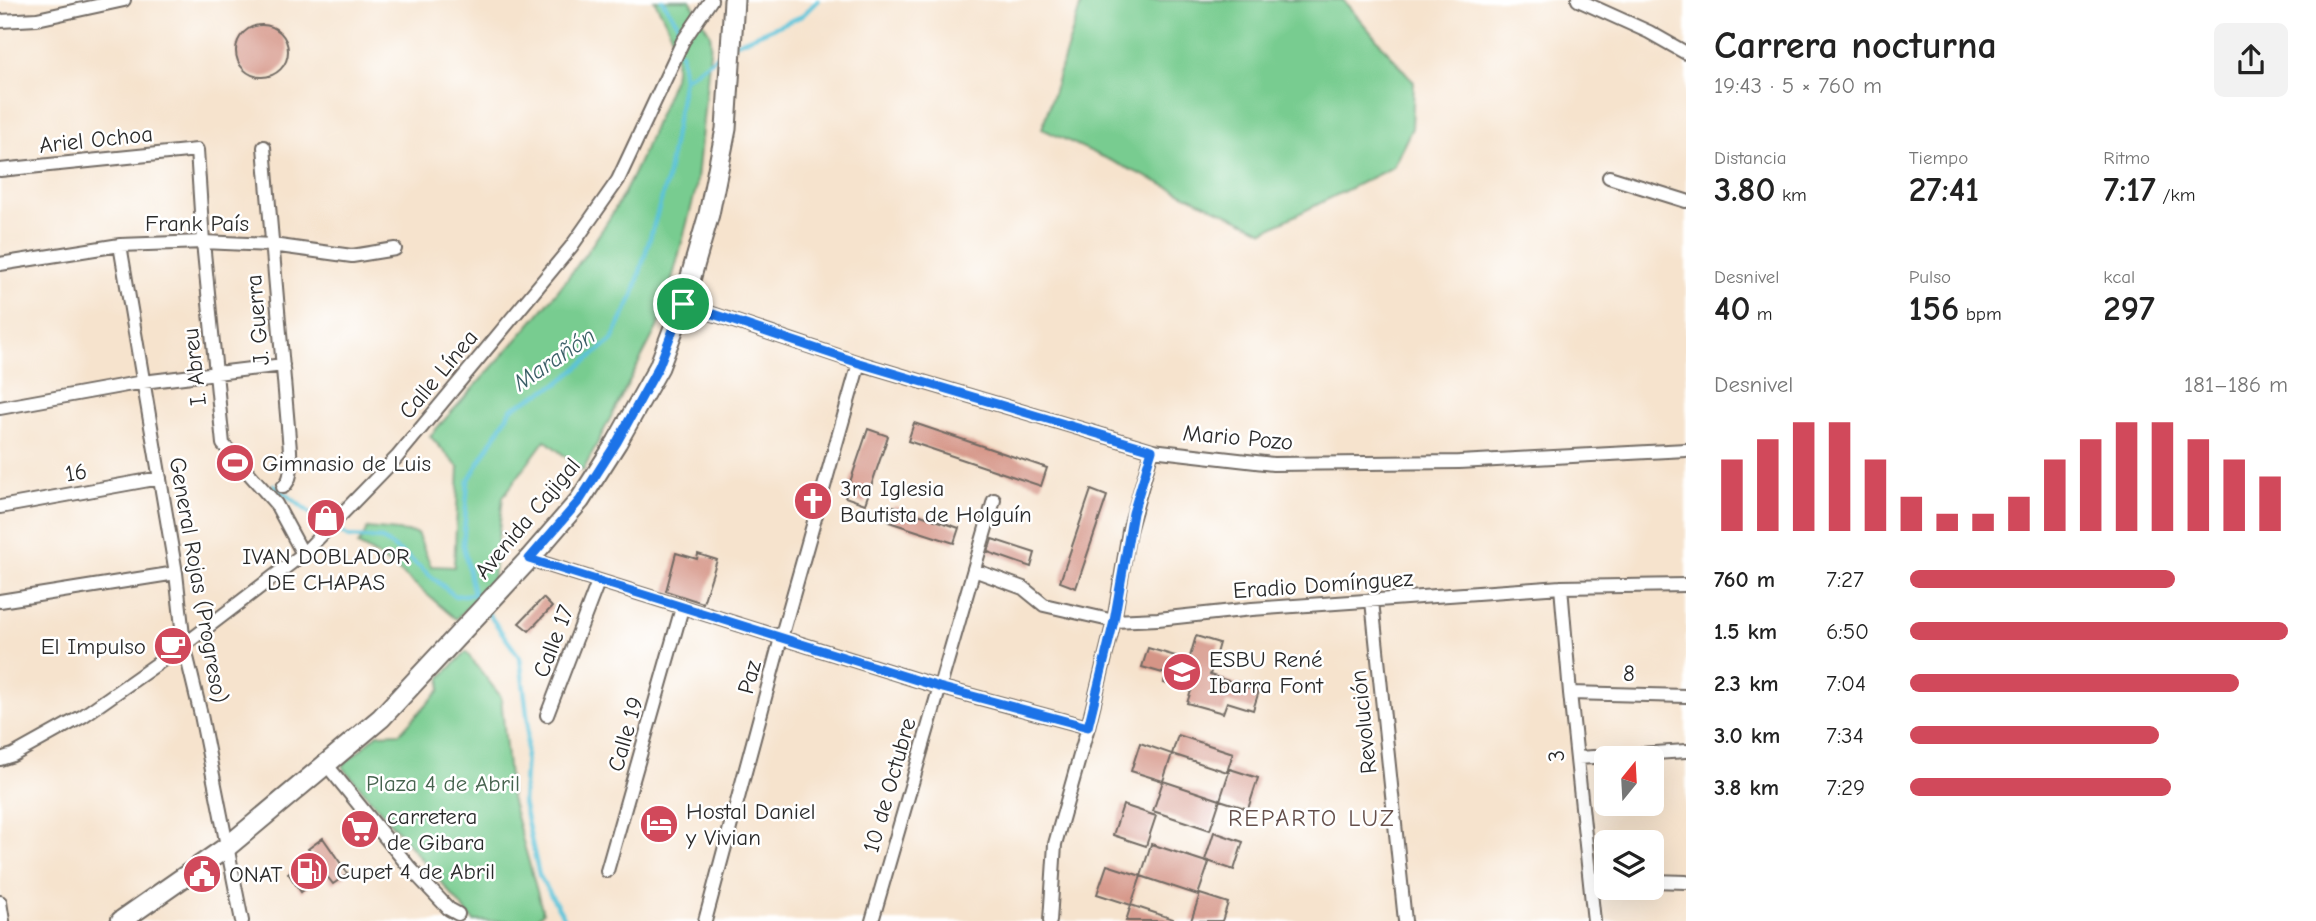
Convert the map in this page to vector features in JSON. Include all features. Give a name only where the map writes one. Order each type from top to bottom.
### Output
[{"type":"main road","name":"Avenida Cajigal","points":[[121,921],[227,847],[381,718],[529,559],[580,500],[617,442],[659,366],[683,304],[709,214],[723,141],[733,5]]},
{"type":"street","points":[[0,21],[37,19],[124,0]]},
{"type":"street","name":"Calle Línea","points":[[0,759],[13,755],[83,716],[184,645],[303,554],[340,518],[397,457],[571,247],[618,180],[675,56],[710,0]]},
{"type":"street","points":[[1578,0],[1686,52]]},
{"type":"street","name":"J. Guerra","points":[[264,147],[290,476],[284,487]]},
{"type":"street","name":"Ariel Ochoa","points":[[0,170],[197,150]]},
{"type":"street","name":"I. Abreu","points":[[197,150],[203,242],[223,444],[276,504],[303,554]]},
{"type":"street","points":[[1609,177],[1686,201]]},
{"type":"street","name":"Frank País","points":[[0,264],[120,245],[203,242],[272,245],[352,256],[395,249]]},
{"type":"street","name":"General Rojas (Progreso)","points":[[120,245],[176,573],[184,645],[201,715],[242,921]]},
{"type":"street","name":"Mario Pozo","points":[[683,304],[859,363],[1152,450],[1273,464],[1459,462],[1686,450]]},
{"type":"street","name":"Paz","points":[[705,921],[859,363]]},
{"type":"street","points":[[0,408],[144,382],[283,365]]},
{"type":"street","points":[[1050,921],[1055,844],[1088,727],[1114,621],[1131,522],[1152,450]]},
{"type":"street","name":"16","points":[[0,506],[160,478]]},
{"type":"street","name":"10 de Octubre","points":[[872,921],[995,500]]},
{"type":"street","points":[[529,559],[939,687],[1088,727]]},
{"type":"street","name":"Eradio Domínguez","points":[[974,570],[1023,588],[1044,605],[1114,621],[1561,587],[1686,585]]},
{"type":"street","points":[[0,601],[176,573]]},
{"type":"street","name":"Calle 17","points":[[547,715],[598,582]]},
{"type":"street","name":"3","points":[[1561,587],[1594,921]]},
{"type":"street","name":"Revolución","points":[[1372,601],[1405,921]]},
{"type":"street","name":"Calle 19","points":[[607,871],[682,608]]},
{"type":"street","name":"8","points":[[1570,692],[1686,696]]},
{"type":"street","points":[[1578,758],[1686,751]]},
{"type":"street","points":[[326,764],[410,868],[449,909],[458,914]]},
{"type":"street","points":[[1590,878],[1594,878]]},
{"type":"street","points":[[1664,881],[1686,882]]},
{"type":"street","points":[[0,902],[3,921]]},
{"type":"green space","points":[[654,0],[690,0],[710,34],[711,41],[696,189],[662,318],[583,471],[545,440],[503,497],[493,581],[456,619],[397,570],[358,545],[368,528],[417,533],[431,566],[454,567],[459,468],[430,436],[549,302],[592,244],[630,181],[674,78],[672,37]]},
{"type":"green space","points":[[1089,0],[1343,0],[1414,82],[1412,128],[1393,167],[1264,231],[1042,129],[1081,4]]},
{"type":"green space","name":"Plaza 4 de Abril","points":[[466,652],[501,697],[511,798],[543,913],[533,921],[474,921],[342,766],[378,734],[400,733],[440,690],[441,677]]},
{"type":"building","points":[[262,25],[272,27],[280,33],[286,41],[286,61],[280,69],[272,75],[262,77],[252,75],[244,69],[238,61],[236,51],[238,41],[244,33],[252,27]]},
{"type":"building","points":[[914,423],[1047,468],[1041,486],[908,441]]},
{"type":"building","points":[[868,429],[888,436],[865,504],[845,497]]},
{"type":"building","points":[[1091,490],[1107,496],[1076,588],[1060,582]]},
{"type":"building","points":[[894,506],[959,528],[954,543],[889,522]]},
{"type":"building","points":[[992,539],[1035,553],[1031,567],[988,552]]},
{"type":"building","points":[[676,553],[697,559],[698,554],[717,560],[703,603],[666,591]]},
{"type":"building","points":[[543,598],[552,607],[529,631],[519,623]]},
{"type":"building","points":[[1196,636],[1219,643],[1210,675],[1259,691],[1253,710],[1227,702],[1223,713],[1187,703],[1191,691],[1164,683],[1166,674],[1142,667],[1148,648],[1189,660]]},
{"type":"building","points":[[1178,735],[1233,753],[1227,772],[1172,754]]},
{"type":"building","points":[[1140,743],[1172,754],[1163,781],[1131,771]]},
{"type":"building","points":[[1230,769],[1258,778],[1248,809],[1220,800]]},
{"type":"building","points":[[1163,781],[1220,800],[1210,830],[1153,811]]},
{"type":"building","points":[[1123,805],[1156,816],[1146,846],[1113,835]]},
{"type":"building","points":[[1214,832],[1243,842],[1234,870],[1205,860]]},
{"type":"building","points":[[323,838],[348,874],[333,884],[326,875],[301,892],[288,873],[313,855],[308,849]]},
{"type":"building","points":[[1151,844],[1209,863],[1198,895],[1141,876]]},
{"type":"building","points":[[1107,865],[1141,876],[1131,905],[1097,894]]},
{"type":"building","points":[[1200,894],[1228,903],[1222,921],[1191,921]]},
{"type":"building","points":[[1131,905],[1173,919],[1173,921],[1126,921]]},
{"type":"waterway","points":[[662,0],[678,24],[680,40]]},
{"type":"waterway","name":"Marañón","points":[[737,43],[802,16],[818,0]]},
{"type":"waterway","name":"Marañón","points":[[481,603],[474,594],[463,545],[468,481],[512,408],[559,383],[612,340],[633,296],[667,180],[684,79],[681,52]]},
{"type":"waterway","name":"Marañón","points":[[684,79],[724,52]]},
{"type":"waterway","points":[[274,485],[315,517],[349,537],[382,539],[455,596],[474,594]]},
{"type":"waterway","name":"Marañón","points":[[488,613],[520,658],[528,722],[523,802],[539,875],[566,921]]},
{"type":"place","name":"Gimnasio de Luis","points":[[235,463]]},
{"type":"place","name":"3ra Iglesia Bautista de Holguín","points":[[813,501]]},
{"type":"place","name":"IVAN DOBLADOR DE CHAPAS","points":[[326,518]]},
{"type":"place","name":"El Impulso","points":[[173,646]]},
{"type":"place","name":"ESBU René Ibarra Font","points":[[1182,672]]},
{"type":"place","name":"Hostal Daniel y Vivian","points":[[659,824]]},
{"type":"place","name":"carretera de Gibara","points":[[360,829]]},
{"type":"place","name":"Cupet 4 de Abril","points":[[309,871]]},
{"type":"place","name":"ONAT","points":[[202,874]]},
{"type":"district","name":"REPARTO LUZ","points":[[1312,818]]},
{"type":"route","points":[[683,304],[859,363],[1152,450],[1133,513],[1114,621],[1088,727],[939,687],[529,559],[580,500],[617,442],[659,366],[683,304]]}]
